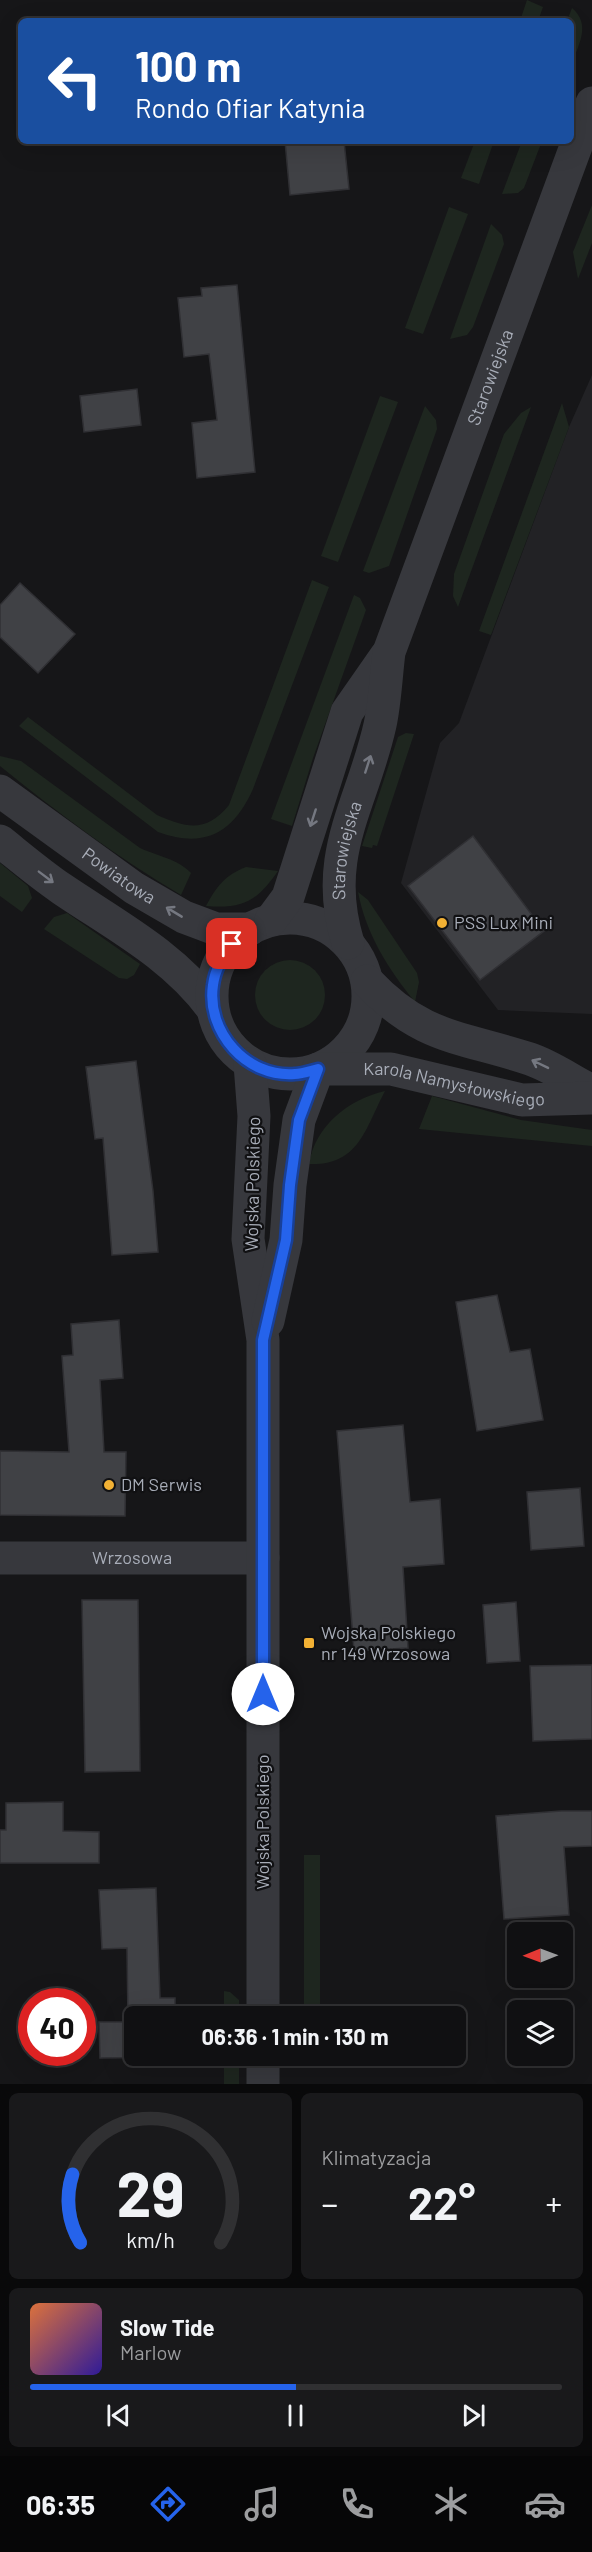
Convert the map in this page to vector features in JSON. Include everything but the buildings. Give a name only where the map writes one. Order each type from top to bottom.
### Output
[{"type":"street","name":"Starowiejska","points":[[348,943],[338,894],[339,863],[343,840],[380,725],[389,652],[592,103]]},
{"type":"street","name":"Starowiejska","points":[[260,924],[288,897],[347,712],[389,652]]},
{"type":"street","name":"Powiatowa","points":[[0,791],[134,888],[184,918],[216,929],[260,924]]},
{"type":"street","points":[[0,841],[59,887],[162,955],[190,981],[212,1008]]},
{"type":"street","points":[[292,917],[313,920],[332,929],[348,943],[360,961],[367,981],[368,1002],[364,1023],[354,1041],[338,1058],[318,1069],[295,1074],[272,1072],[250,1064],[233,1049],[219,1030],[212,1008],[213,985],[219,963],[232,944],[260,924],[292,917]]},
{"type":"street","name":"Karola Namysłowskiego","points":[[367,981],[397,1010],[434,1032],[533,1060],[592,1091]]},
{"type":"street","name":"Wojska Polskiego","points":[[250,1064],[254,1116],[248,1239],[263,1340],[263,2006]]},
{"type":"street","name":"Karola Namysłowskiego","points":[[318,1069],[391,1069],[522,1100],[592,1098]]},
{"type":"street","name":"Wojska Polskiego","points":[[263,1340],[286,1240],[290,1185],[299,1120],[318,1069]]},
{"type":"street","name":"Wrzosowa","points":[[0,1558],[263,1558]]},
{"type":"street","points":[[263,2066],[263,2084]]},
{"type":"shaded area","points":[[527,0],[543,7],[539,18],[521,18]]},
{"type":"shaded area","points":[[572,8],[578,14],[582,27],[574,58],[574,18],[568,18]]},
{"type":"shaded area","points":[[474,144],[493,144],[479,184],[461,178]]},
{"type":"shaded area","points":[[521,144],[541,144],[524,188],[518,193],[502,194]]},
{"type":"shaded area","points":[[592,205],[592,243],[578,279],[573,252]]},
{"type":"shaded area","points":[[449,207],[468,214],[423,334],[405,328]]},
{"type":"shaded area","points":[[491,224],[502,235],[504,244],[473,327],[467,335],[450,339]]},
{"type":"shaded area","points":[[592,375],[592,1014],[498,1010],[401,883],[440,743],[459,723],[569,427]]},
{"type":"shaded area","points":[[380,396],[398,402],[338,562],[321,556]]},
{"type":"shaded area","points":[[562,403],[569,427],[491,635],[479,631]]},
{"type":"shaded area","points":[[425,406],[436,420],[437,429],[389,566],[369,573],[363,571]]},
{"type":"shaded area","points":[[531,407],[458,607],[453,596],[454,574],[504,434],[521,413]]},
{"type":"shaded area","points":[[312,580],[329,587],[253,789],[236,817],[216,833],[190,839],[158,832],[19,726],[28,717],[157,815],[187,825],[204,824],[221,814],[229,805]]},
{"type":"shaded area","points":[[354,595],[360,598],[366,610],[313,758],[292,826],[271,819]]},
{"type":"shaded area","points":[[406,733],[414,734],[377,846],[373,845],[372,848],[362,846],[398,737]]},
{"type":"shaded area","points":[[0,756],[21,761],[140,848],[186,868],[191,873],[181,895],[111,850],[44,801],[0,766]]},
{"type":"shaded area","points":[[0,863],[28,886],[32,898],[22,912],[0,896]]},
{"type":"shaded area","points":[[246,867],[278,871],[263,890],[248,901],[230,906],[206,906],[222,882]]},
{"type":"shaded area","points":[[358,892],[368,900],[417,973],[419,982],[415,1002],[396,977],[372,937]]},
{"type":"shaded area","points":[[67,913],[140,964],[134,975],[127,979],[119,978],[44,929],[54,917]]},
{"type":"shaded area","points":[[290,960],[309,966],[319,976],[325,995],[319,1014],[309,1024],[290,1030],[271,1024],[261,1014],[255,995],[261,976],[271,966]]},
{"type":"shaded area","points":[[385,1091],[365,1131],[350,1152],[326,1163],[309,1164],[318,1138],[336,1116],[359,1100]]},
{"type":"shaded area","points":[[432,1096],[521,1120],[592,1130],[592,1146],[419,1129]]},
{"type":"shaded area","points":[[304,1855],[320,1855],[320,2006],[304,2006]]},
{"type":"shaded area","points":[[224,1991],[230,1992],[239,2000],[239,2006],[224,2006]]},
{"type":"shaded area","points":[[224,2066],[239,2066],[239,2084],[224,2084]]},
{"type":"place","name":"PSS Lux Mini","points":[[442,923]]},
{"type":"place","name":"DM Serwis","points":[[109,1485]]},
{"type":"place","name":"Wojska Polskiego nr 149 Wrzosowa","points":[[309,1643]]},
{"type":"route","points":[[232,944],[219,963],[213,985],[212,1008],[219,1030],[233,1049],[250,1064],[272,1072],[295,1074],[318,1069],[299,1120],[294,1145],[286,1240],[263,1340],[263,1694]]}]
